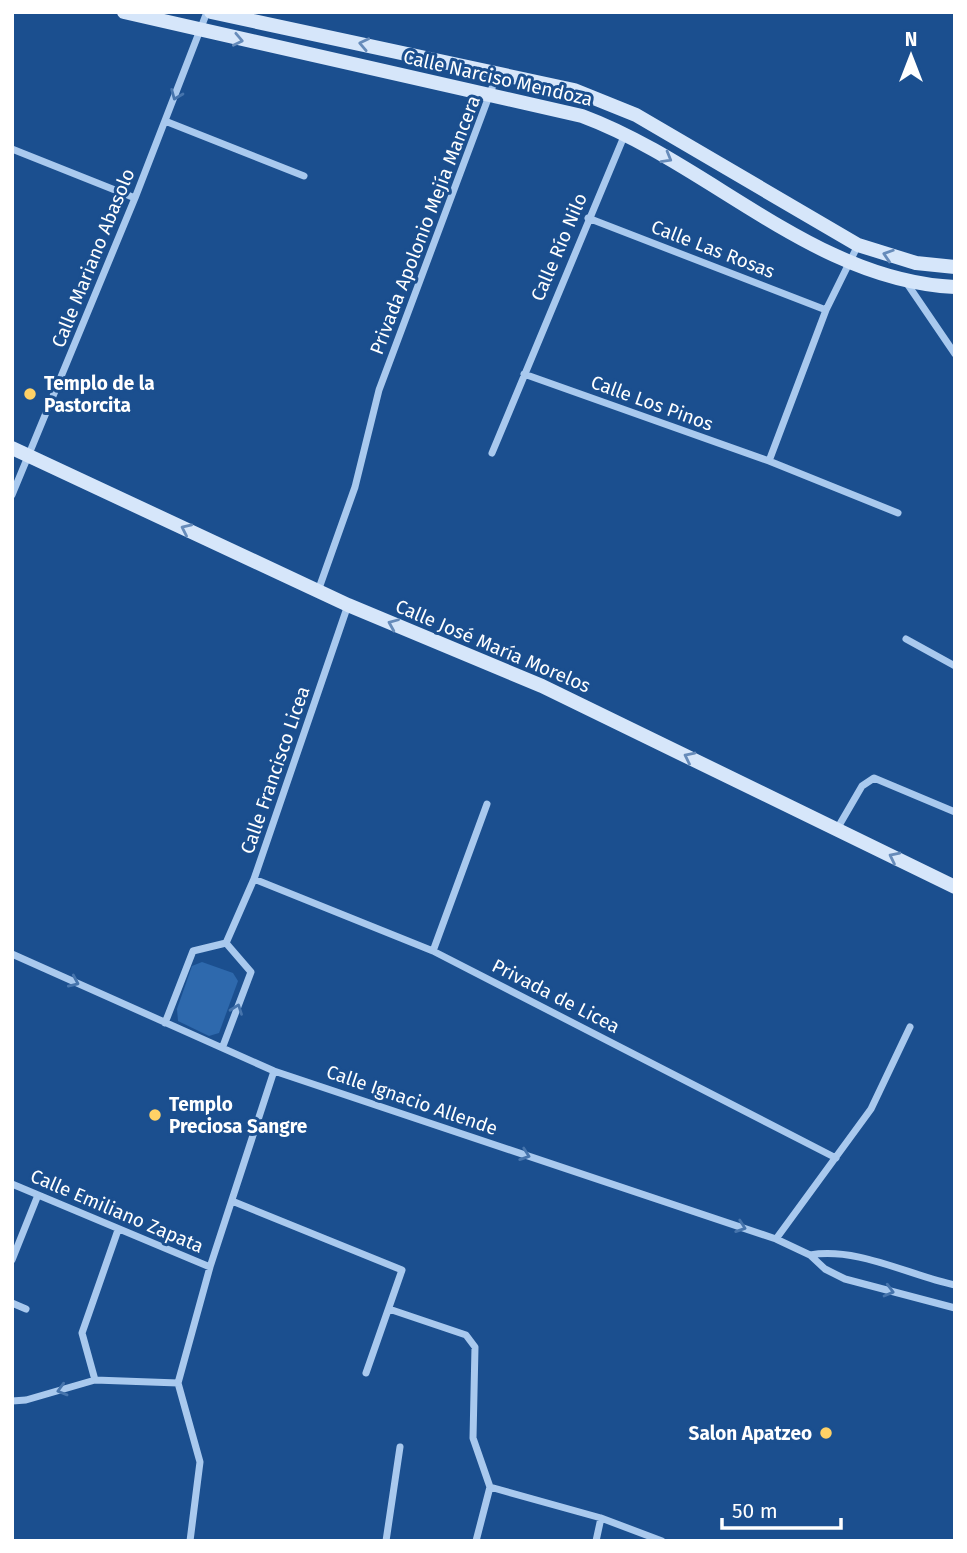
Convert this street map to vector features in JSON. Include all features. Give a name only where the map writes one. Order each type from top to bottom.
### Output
[{"type":"street","name":"Calle Narciso Mendoza","points":[[124,12],[201,32],[492,93],[582,116],[625,134],[849,263],[906,282],[955,287]]},
{"type":"street","name":"Calle Narciso Mendoza","points":[[209,12],[498,71],[574,90],[635,115],[858,245],[916,263],[955,267]]},
{"type":"street","name":"Calle Mariano Abasolo","points":[[12,495],[209,12]]},
{"type":"street","name":"Privada Apolonio Mejía Mancera","points":[[318,591],[355,487],[379,390],[498,71]]},
{"type":"street","points":[[165,121],[304,176]]},
{"type":"street","name":"Calle Río Nilo","points":[[492,453],[625,134]]},
{"type":"street","points":[[12,149],[135,198]]},
{"type":"street","name":"Calle Las Rosas","points":[[589,218],[826,310]]},
{"type":"street","points":[[769,461],[826,310],[858,245]]},
{"type":"street","points":[[906,282],[955,354]]},
{"type":"street","name":"Calle Los Pinos","points":[[524,374],[769,461],[898,513]]},
{"type":"street","name":"Calle José María Morelos","points":[[12,448],[348,605],[542,686],[955,887]]},
{"type":"street","name":"Calle Francisco Licea","points":[[226,943],[254,879],[348,605]]},
{"type":"street","points":[[906,639],[955,666]]},
{"type":"street","points":[[837,829],[862,786],[874,778],[955,812]]},
{"type":"street","points":[[433,951],[487,804]]},
{"type":"street","name":"Privada de Licea","points":[[254,879],[433,951],[836,1158]]},
{"type":"street","points":[[165,1023],[193,951],[226,943],[251,972],[223,1046]]},
{"type":"street","name":"Calle Ignacio Allende","points":[[12,954],[274,1071],[776,1239],[810,1255],[825,1269],[845,1279],[955,1308]]},
{"type":"street","points":[[776,1239],[871,1109],[910,1027]]},
{"type":"street","points":[[190,1541],[200,1462],[178,1383],[210,1267],[274,1071]]},
{"type":"street","name":"Calle Emiliano Zapata","points":[[12,1184],[210,1267]]},
{"type":"street","points":[[12,1260],[38,1195]]},
{"type":"street","points":[[232,1201],[402,1270],[366,1373]]},
{"type":"street","points":[[95,1380],[82,1333],[118,1230]]},
{"type":"street","name":"Calle Ignacio Allende","points":[[810,1255],[829,1252],[955,1285]]},
{"type":"street","points":[[12,1303],[26,1309]]},
{"type":"street","points":[[389,1308],[466,1335],[475,1347],[473,1438],[490,1487],[476,1541]]},
{"type":"street","points":[[12,1401],[26,1400],[95,1380],[178,1383]]},
{"type":"street","points":[[386,1541],[400,1447]]},
{"type":"street","points":[[490,1487],[601,1518],[662,1541]]},
{"type":"street","points":[[596,1541],[601,1518]]},
{"type":"shaded area","points":[[202,962],[233,973],[238,981],[219,1033],[209,1036],[178,1021],[177,1009],[192,966]]},
{"type":"place","name":"Templo de la Pastorcita","points":[[30,394]]},
{"type":"place","name":"Templo Preciosa Sangre","points":[[155,1115]]},
{"type":"place","name":"Salon Apatzeo","points":[[826,1433]]}]
